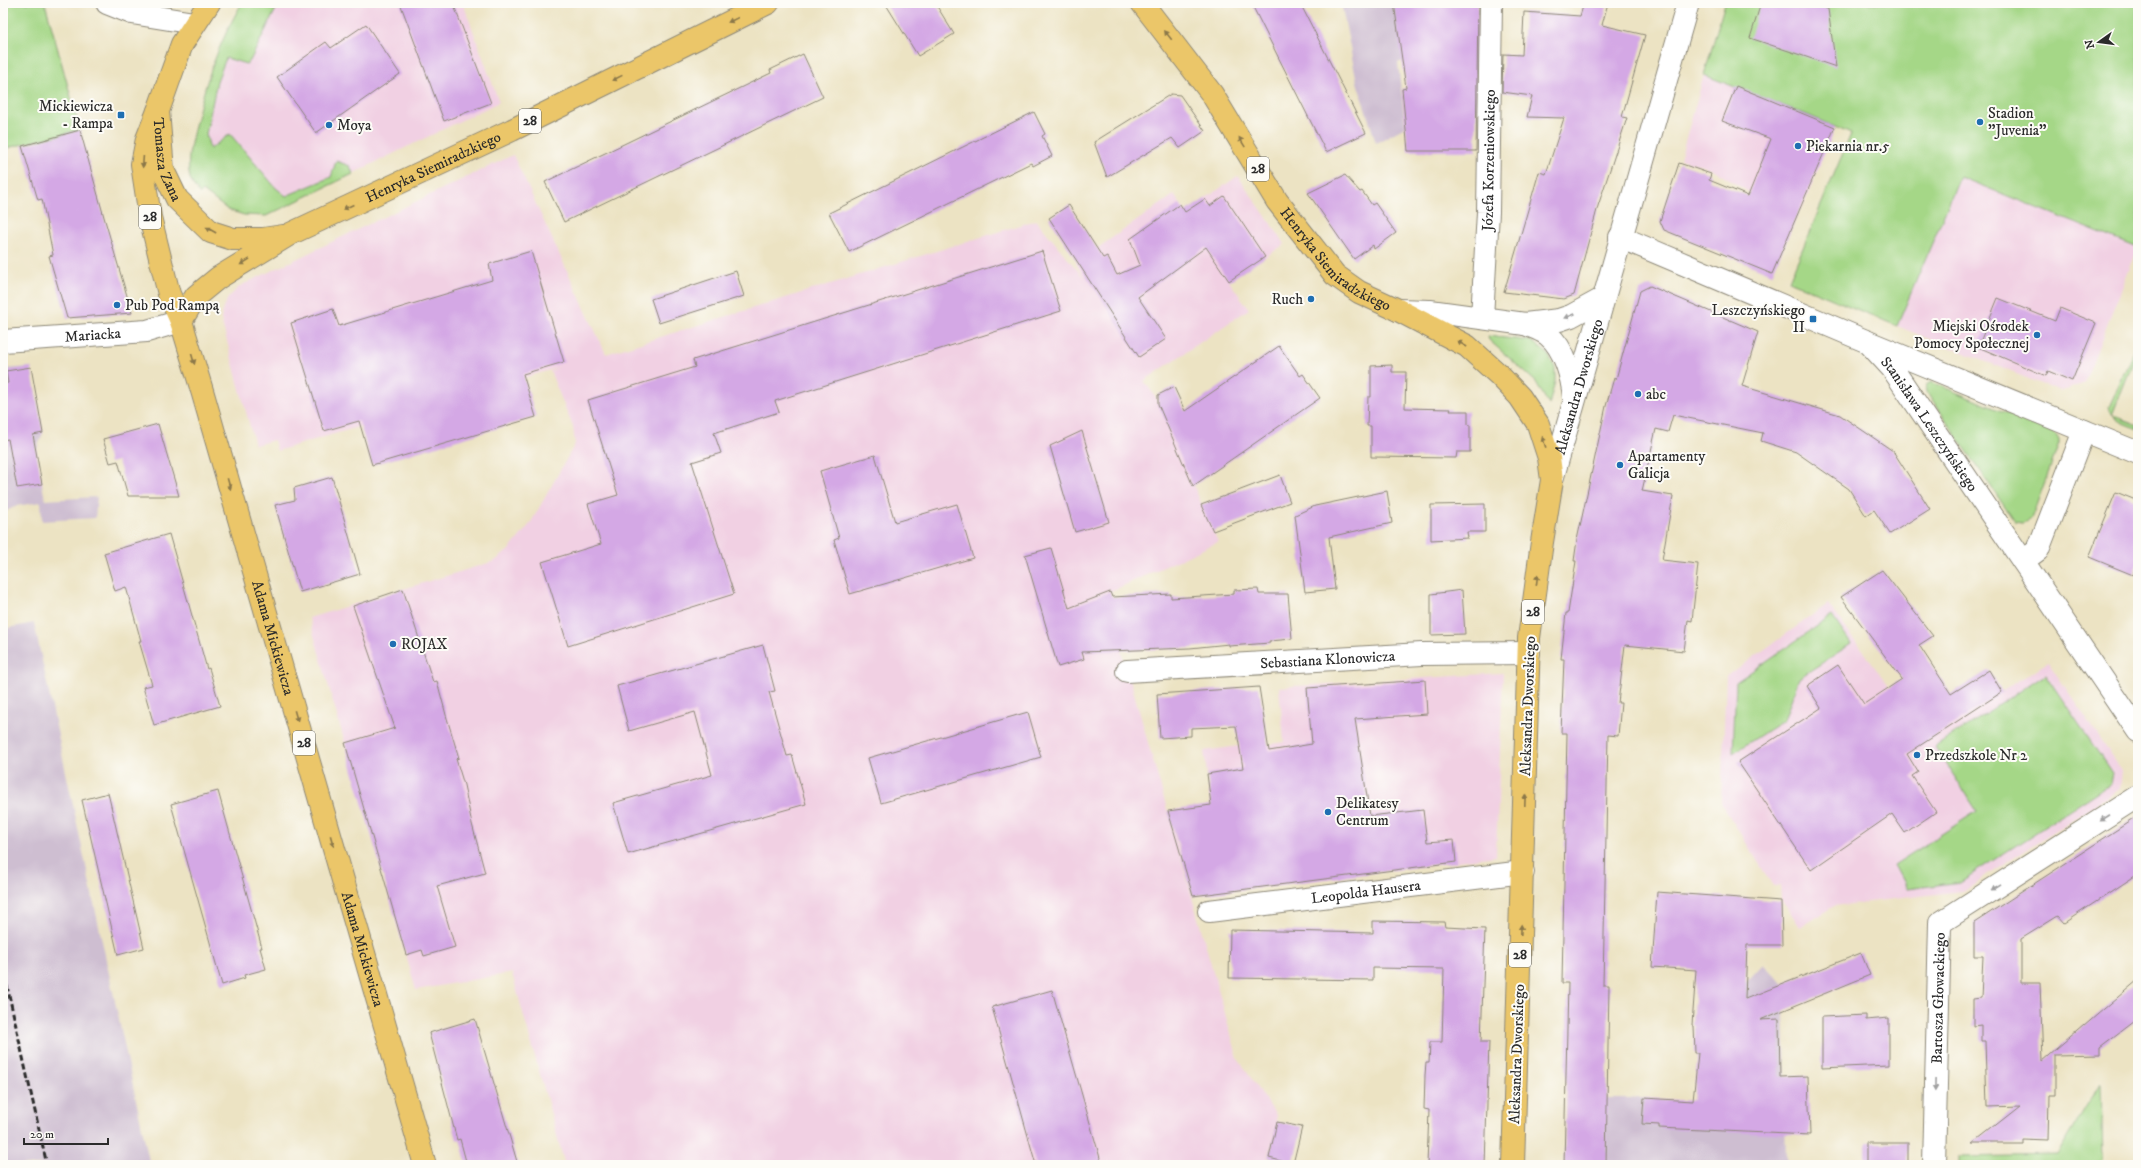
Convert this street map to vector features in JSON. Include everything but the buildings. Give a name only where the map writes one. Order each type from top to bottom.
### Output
[{"type":"main road","name":"Tomasza Zana","points":[[209,3],[194,24],[176,59],[158,111],[162,170],[177,200],[196,219],[212,232],[233,239],[263,239],[290,234]]},
{"type":"main road","name":"Henryka Siemiradzkiego","points":[[290,234],[512,130],[768,3]]},
{"type":"main road","name":"Henryka Siemiradzkiego","points":[[1142,3],[1208,89],[1277,200],[1335,275],[1359,292],[1398,310],[1467,346],[1498,374],[1520,397],[1538,424],[1549,458],[1552,480]]},
{"type":"main road","name":"Adama Mickiewicza","points":[[158,111],[146,139],[142,164],[150,217],[169,294],[182,321],[425,1165]]},
{"type":"main road","points":[[182,321],[196,296],[218,278],[290,234]]},
{"type":"main road","name":"Aleksandra Dworskiego","points":[[1514,1165],[1529,653],[1542,542],[1552,480]]},
{"type":"street","points":[[107,3],[132,13],[194,24]]},
{"type":"street","name":"Józefa Korzeniowskiego","points":[[1482,318],[1488,212],[1490,3]]},
{"type":"street","name":"Aleksandra Dworskiego","points":[[1552,480],[1575,406],[1620,237],[1688,3]]},
{"type":"street","name":"Stanisława Leszczyńskiego","points":[[1620,237],[1868,342],[1892,368],[2138,731]]},
{"type":"street","points":[[1398,310],[1430,311],[1525,324],[1558,320],[1571,316],[1604,298]]},
{"type":"street","name":"Mariacka","points":[[3,341],[148,331],[182,321]]},
{"type":"street","points":[[1525,324],[1548,335],[1558,348],[1568,366],[1573,386],[1575,406]]},
{"type":"street","points":[[1868,342],[2138,453]]},
{"type":"street","points":[[2023,561],[2038,550],[2084,431]]},
{"type":"street","name":"Sebastiana Klonowicza","points":[[1127,671],[1415,654],[1529,653]]},
{"type":"street","name":"Bartosza Głowackiego","points":[[1934,1165],[1940,923],[2138,796]]},
{"type":"street","name":"Leopolda Hausera","points":[[1209,911],[1523,872]]},
{"type":"shaded area","name":"Moya","points":[[251,3],[463,3],[499,102],[266,216],[255,216],[201,148],[215,77]]},
{"type":"shaded area","points":[[1341,3],[1420,3],[1425,50],[1398,63],[1405,127],[1376,143],[1357,82]]},
{"type":"shaded area","points":[[1704,75],[1835,127],[1802,209],[1791,204],[1782,206],[1747,191],[1712,169],[1680,159]]},
{"type":"shaded area","points":[[513,155],[606,354],[1036,220],[1084,278],[1076,263],[1174,195],[1186,212],[1238,176],[1285,244],[1229,281],[1249,309],[1144,381],[1155,396],[1218,542],[1103,595],[1132,686],[1238,1059],[1276,1115],[1277,1122],[1266,1165],[565,1165],[512,973],[416,990],[309,618],[495,561],[509,550],[530,524],[575,444],[573,427],[550,371],[560,367],[277,451],[274,440],[255,445],[221,319],[223,308],[228,298],[240,286]]},
{"type":"shaded area","points":[[1960,177],[2138,248],[2084,383],[2061,392],[1897,326]]},
{"type":"shaded area","points":[[31,367],[43,433],[36,451],[45,500],[97,497],[95,518],[42,521],[41,502],[16,506],[3,513],[3,369]]},
{"type":"shaded area","name":"Przedszkole Nr 2","points":[[1828,604],[1928,739],[2048,662],[2122,771],[2120,789],[1963,891],[1834,906],[1800,927],[1781,898],[1780,886],[1773,886],[1721,803],[1726,677]]},
{"type":"shaded area","points":[[34,623],[150,1165],[3,1165],[3,629]]},
{"type":"shaded area","points":[[1503,673],[1496,856],[1257,888],[1251,852],[1211,805],[1204,751],[1239,746],[1242,749],[1284,742],[1279,687]]},
{"type":"shaded area","points":[[1763,964],[1783,984],[1786,1165],[1606,1165],[1607,1098],[1647,1098],[1701,1109],[1693,1011],[1719,1012]]},
{"type":"green space","points":[[3,3],[45,3],[80,130],[3,149]]},
{"type":"green space","points":[[242,3],[278,3],[278,5],[250,61],[246,64],[226,58],[217,81],[206,134],[210,149],[230,134],[276,188],[286,196],[331,177],[336,161],[350,166],[353,174],[266,216],[244,215],[228,210],[203,191],[200,194],[190,178],[189,172],[192,139],[208,78],[219,48]]},
{"type":"green space","name":"Stadion \"Juvenia\"","points":[[1725,3],[2138,3],[2138,248],[1960,177],[1897,326],[1789,281],[1851,134],[1810,116],[1704,75]]},
{"type":"green space","points":[[1488,336],[1531,341],[1547,353],[1555,368],[1555,381],[1549,405],[1536,382],[1489,340]]},
{"type":"green space","points":[[2138,341],[2138,350],[2112,415],[2109,407]]},
{"type":"green space","points":[[1931,382],[2055,433],[2059,440],[2059,444],[2031,519],[2023,523],[2015,522],[1927,392],[1926,385]]},
{"type":"green space","points":[[2112,415],[2138,425],[2138,429],[2124,424]]},
{"type":"green space","points":[[1832,616],[1851,644],[1799,678],[1784,720],[1733,753],[1736,682]]},
{"type":"green space","points":[[2045,674],[2112,773],[2110,784],[1960,882],[1907,889],[1894,865],[1977,811],[1935,747]]},
{"type":"green space","points":[[2101,1083],[2103,1160],[2100,1165],[1959,1165],[1959,1157],[2057,1155]]},
{"type":"railway","points":[[3,968],[47,1165]]},
{"type":"railway","points":[[3,1154],[5,1165]]},
{"type":"place","name":"Mickiewicza - Rampa","points":[[121,115]]},
{"type":"place","name":"Stadion \"Juvenia\"","points":[[1980,122]]},
{"type":"place","name":"Moya","points":[[329,125]]},
{"type":"place","name":"Piekarnia nr.5","points":[[1798,146]]},
{"type":"place","name":"Ruch","points":[[1311,299]]},
{"type":"place","name":"Pub Pod Rampą","points":[[117,305]]},
{"type":"place","name":"Leszczyńskiego II","points":[[1813,319]]},
{"type":"place","name":"Miejski Ośrodek Pomocy Społecznej","points":[[2037,335]]},
{"type":"place","name":"abc","points":[[1638,394]]},
{"type":"place","name":"Apartamenty Galicja","points":[[1620,465]]},
{"type":"place","name":"ROJAX","points":[[393,644]]},
{"type":"place","name":"Przedszkole Nr 2","points":[[1917,755]]},
{"type":"place","name":"Delikatesy Centrum","points":[[1328,812]]}]
